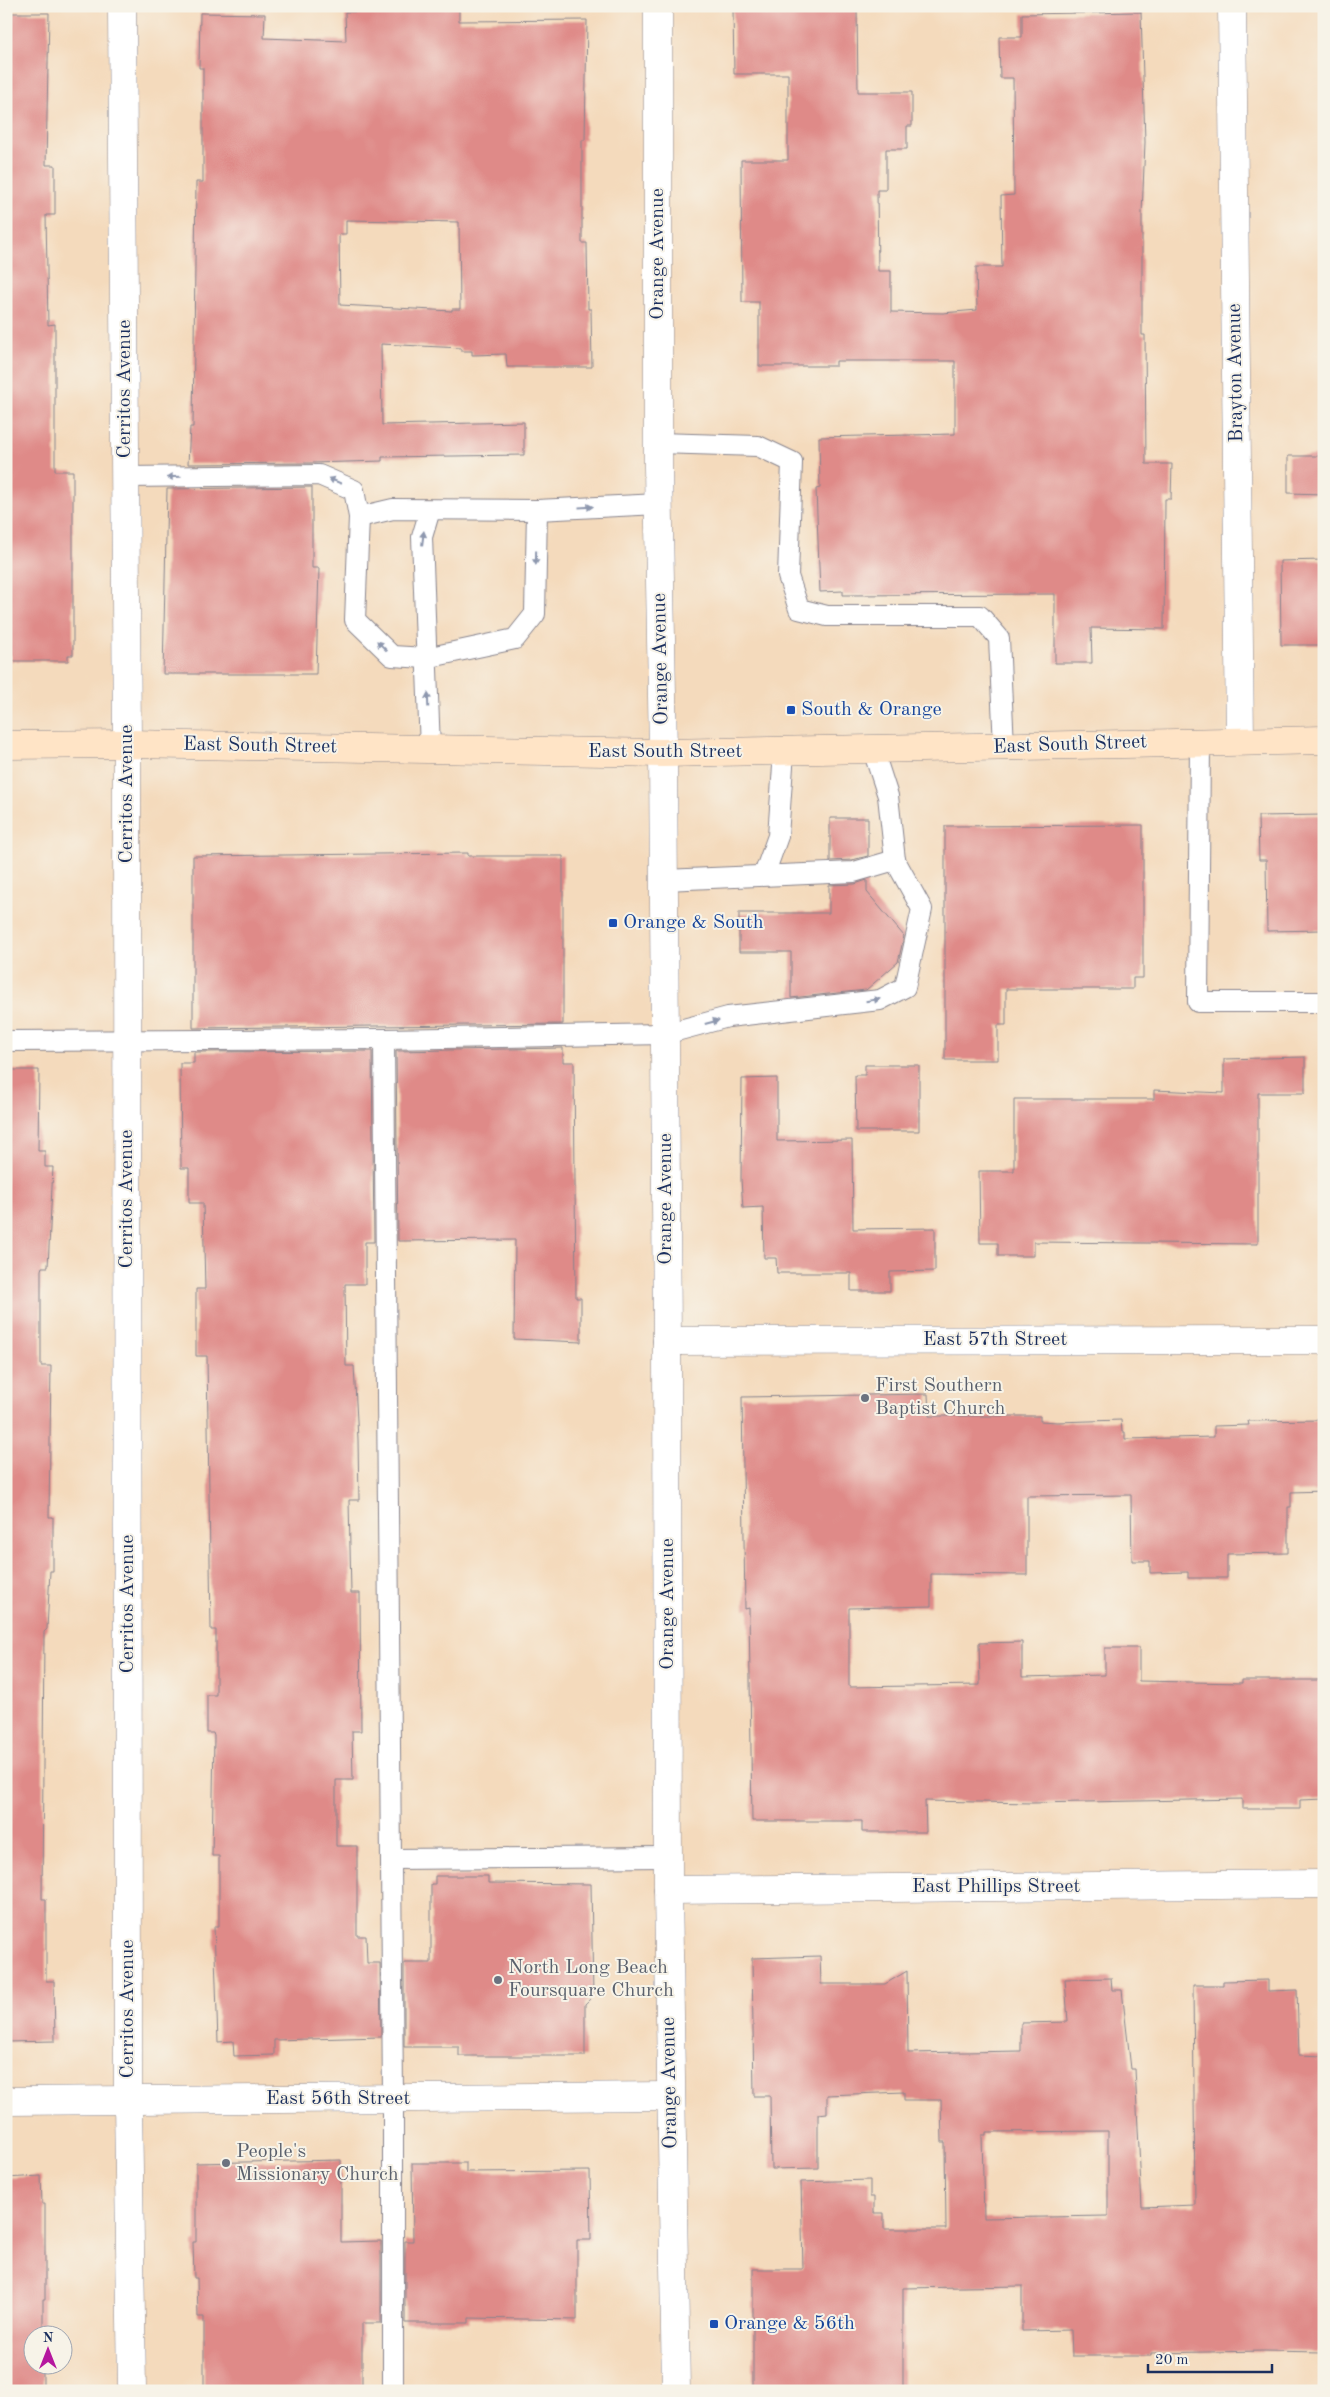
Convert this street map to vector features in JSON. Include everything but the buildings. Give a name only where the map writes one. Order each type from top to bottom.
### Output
[{"type":"main road","name":"East South Street","points":[[6,745],[127,744],[663,753],[873,750],[1240,740],[1324,740]]},
{"type":"street","name":"Cerritos Avenue","points":[[122,6],[127,744],[128,2100],[132,2391]]},
{"type":"street","name":"Orange Avenue","points":[[658,6],[658,443],[664,880],[668,1890],[676,2391]]},
{"type":"street","name":"Brayton Avenue","points":[[1232,6],[1240,740]]},
{"type":"street","name":"East 57th Street","points":[[667,1341],[1324,1340]]},
{"type":"street","name":"East Phillips Street","points":[[668,1890],[1324,1884]]},
{"type":"street","name":"East 56th Street","points":[[6,2101],[670,2096]]},
{"type":"lane","points":[[658,443],[758,446],[792,462],[788,576],[799,609],[827,616],[980,616],[999,638],[1004,747]]},
{"type":"lane","points":[[126,477],[319,475],[354,490],[360,517],[356,620],[392,656],[426,658],[515,639],[535,614],[537,510]]},
{"type":"lane","points":[[360,517],[393,509],[537,510],[659,504]]},
{"type":"lane","points":[[430,510],[422,537],[430,749]]},
{"type":"lane","points":[[1200,741],[1198,1002],[1324,1002]]},
{"type":"lane","points":[[6,1040],[384,1039],[665,1034],[728,1018],[880,1000],[905,987],[922,909],[895,860],[888,796],[873,750]]},
{"type":"lane","points":[[764,875],[778,836],[784,752]]},
{"type":"lane","points":[[664,880],[854,872],[895,860]]},
{"type":"lane","points":[[384,1039],[392,1859],[393,2391]]},
{"type":"lane","points":[[392,1859],[668,1857]]},
{"type":"lane","points":[[668,2391],[676,2391]]},
{"type":"place","name":"South & Orange","points":[[791,710]]},
{"type":"place","name":"Orange & South","points":[[613,923]]},
{"type":"place","name":"First Southern Baptist Church","points":[[865,1398]]},
{"type":"place","name":"North Long Beach Foursquare Church","points":[[498,1980]]},
{"type":"place","name":"People's Missionary Church","points":[[226,2163]]},
{"type":"place","name":"Orange & 56th","points":[[714,2324]]}]
